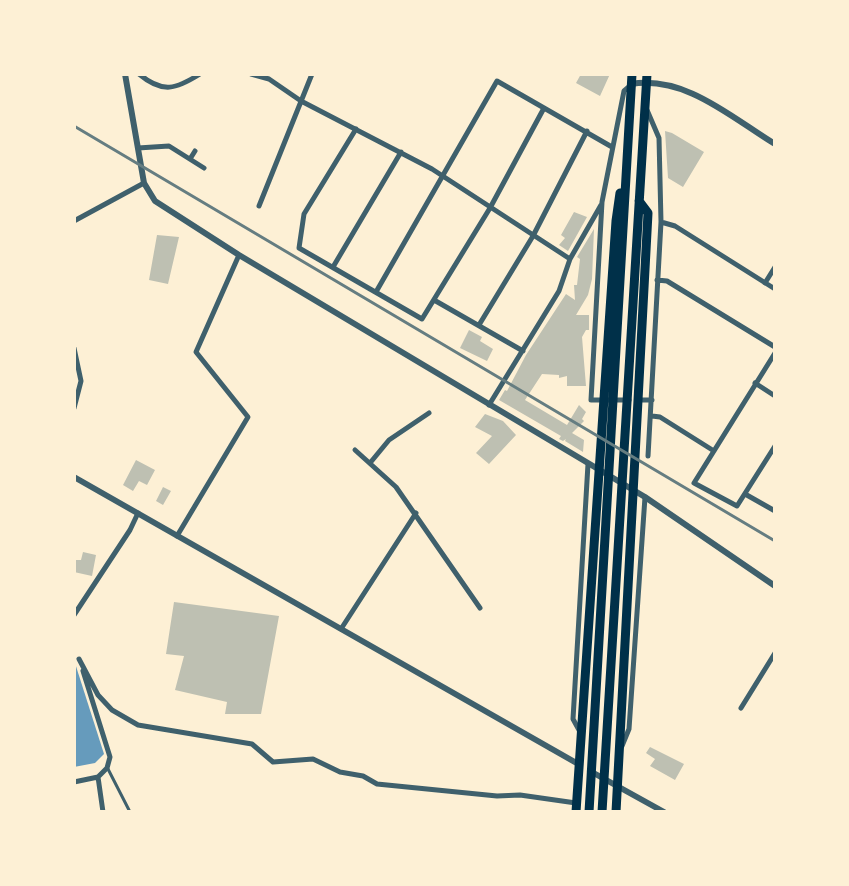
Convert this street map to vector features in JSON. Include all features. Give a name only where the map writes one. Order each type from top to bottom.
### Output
[{"type":"highway","points":[[602,812],[641,243],[648,213],[639,201],[647,78]]},
{"type":"highway","points":[[577,807],[632,79]]},
{"type":"highway","points":[[589,812],[620,221]]},
{"type":"highway","points":[[616,812],[622,747],[641,243]]},
{"type":"street","points":[[125,74],[144,183],[155,201],[239,255],[645,497],[775,586]]},
{"type":"street","points":[[139,74],[168,88],[179,88],[200,74]]},
{"type":"street","points":[[151,82],[155,74]]},
{"type":"street","points":[[251,74],[271,77],[301,101],[432,169],[570,259]]},
{"type":"street","points":[[259,206],[312,74]]},
{"type":"street","points":[[652,400],[591,400],[602,202],[624,91],[632,79],[647,78],[681,88],[775,144]]},
{"type":"street","points":[[376,292],[497,81],[612,147]]},
{"type":"street","points":[[646,105],[659,138],[661,222],[648,456]]},
{"type":"street","points":[[356,129],[304,214],[299,248],[422,319],[490,208],[544,108]]},
{"type":"street","points":[[479,325],[533,236],[587,131]]},
{"type":"street","points":[[138,148],[169,146],[204,168]]},
{"type":"street","points":[[190,159],[195,151]]},
{"type":"street","points":[[333,267],[401,152]]},
{"type":"street","points":[[74,221],[144,183]]},
{"type":"street","points":[[489,406],[559,291],[570,259],[602,202]]},
{"type":"street","points":[[661,222],[675,226],[775,289]]},
{"type":"street","points":[[177,536],[248,417],[196,352],[239,255]]},
{"type":"street","points":[[765,283],[775,267]]},
{"type":"street","points":[[657,280],[667,281],[775,350],[694,483],[737,506],[775,446]]},
{"type":"street","points":[[434,300],[523,351]]},
{"type":"street","points":[[74,348],[81,381],[74,408]]},
{"type":"street","points":[[755,383],[775,396]]},
{"type":"street","points":[[370,463],[389,440],[429,413]]},
{"type":"street","points":[[652,416],[660,417],[714,451]]},
{"type":"street","points":[[355,450],[396,487],[480,608]]},
{"type":"street","points":[[581,735],[573,719],[588,464]]},
{"type":"street","points":[[74,477],[664,812]]},
{"type":"street","points":[[745,494],[775,511]]},
{"type":"street","points":[[622,747],[629,729],[645,497]]},
{"type":"street","points":[[74,615],[138,513]]},
{"type":"street","points":[[341,629],[416,513]]},
{"type":"street","points":[[74,653],[98,695],[112,710],[138,725],[252,744],[273,762],[313,759],[377,784],[497,796],[520,795],[577,807]]},
{"type":"street","points":[[741,708],[775,653]]},
{"type":"street","points":[[74,782],[98,777],[107,768],[110,757],[79,659]]},
{"type":"street","points":[[98,777],[103,812]]},
{"type":"lane","points":[[107,768],[130,812]]},
{"type":"water","points":[[74,660],[104,754],[95,763],[74,767]]},
{"type":"building","points":[[581,74],[610,74],[600,96],[576,83]]},
{"type":"building","points":[[665,131],[704,152],[683,187],[668,178]]},
{"type":"building","points":[[574,212],[587,217],[568,251],[559,245],[565,238],[561,235]]},
{"type":"building","points":[[594,229],[592,279],[588,295],[576,315],[589,315],[589,330],[582,337],[586,386],[567,386],[567,376],[559,378],[559,375],[542,374],[525,400],[567,425],[579,405],[586,412],[584,421],[572,433],[584,440],[583,452],[499,400],[566,294],[575,300],[574,285],[577,285],[580,259],[577,257]]},
{"type":"building","points":[[157,235],[179,237],[168,284],[149,280]]},
{"type":"building","points":[[469,330],[482,337],[480,341],[493,349],[487,361],[460,348]]},
{"type":"building","points":[[485,414],[503,421],[516,435],[489,464],[476,453],[492,436],[475,427]]},
{"type":"building","points":[[136,460],[155,470],[147,485],[139,481],[133,491],[123,485]]},
{"type":"building","points":[[163,487],[171,491],[163,505],[156,501]]},
{"type":"building","points":[[83,552],[96,555],[92,576],[74,572],[74,560],[81,560]]},
{"type":"building","points":[[174,602],[279,616],[261,714],[225,714],[227,702],[175,690],[184,656],[166,654]]},
{"type":"building","points":[[650,747],[684,764],[675,780],[650,766],[655,759],[646,753]]},
{"type":"railway","points":[[74,126],[775,541]]}]
